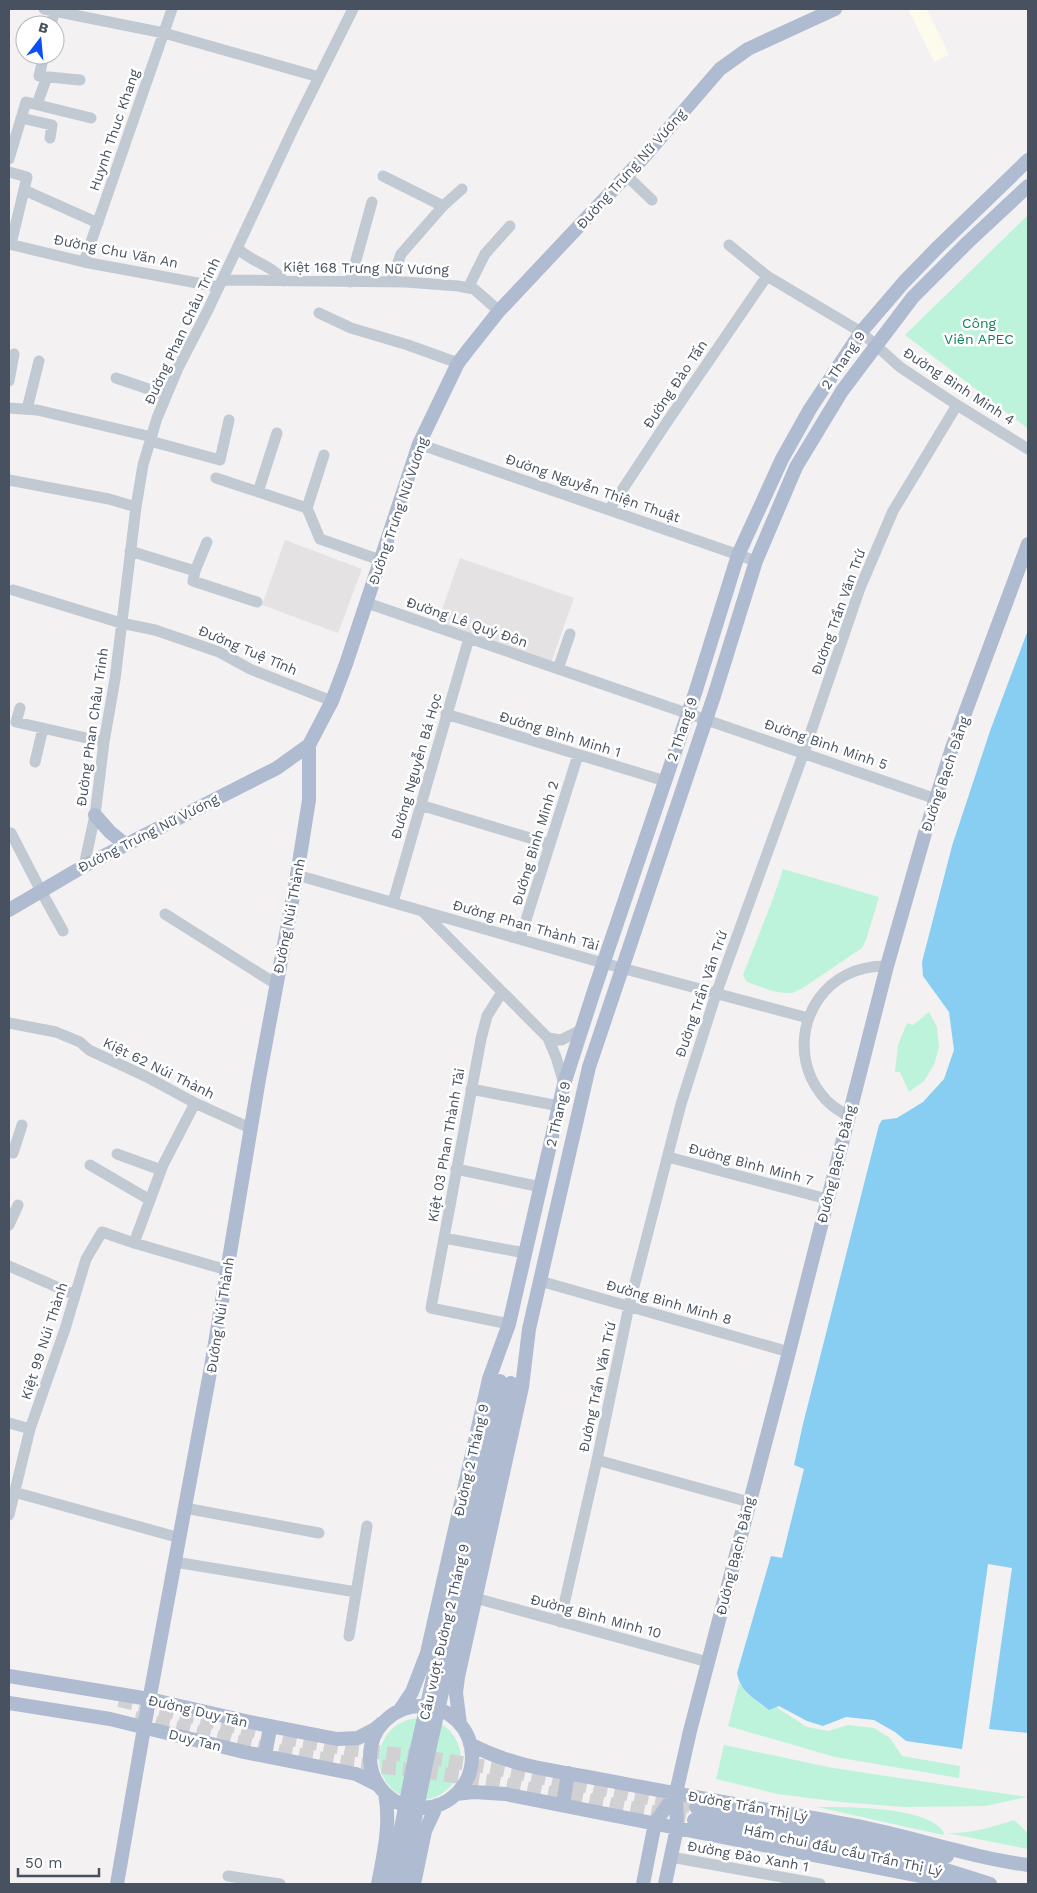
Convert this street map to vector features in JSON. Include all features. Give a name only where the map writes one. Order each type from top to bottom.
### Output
[{"type":"main road","name":"Đường Trưng Nữ Vương","points":[[9,910],[84,866],[269,772],[309,745],[332,702],[367,603],[419,444],[458,364],[499,312],[627,176],[720,69],[748,49],[835,9]]},
{"type":"main road","name":"2 Thang 9","points":[[506,1382],[509,1324],[564,1084],[688,713],[738,555],[782,459],[810,409],[861,332],[904,282],[1028,160]]},
{"type":"main road","name":"2 Thang 9","points":[[506,1382],[529,1329],[589,1067],[706,719],[756,561],[796,467],[842,392],[913,297],[1028,186]]},
{"type":"main road","name":"Đường Bạch Đằng","points":[[676,1793],[887,966],[955,739],[1028,544]]},
{"type":"main road","name":"Đường Núi Thành","points":[[117,1884],[149,1699],[212,1367],[250,1128],[297,875],[309,800],[309,745]]},
{"type":"main road","points":[[95,814],[110,832],[126,845]]},
{"type":"main road","name":"Đường 2 Tháng 9","points":[[400,1710],[412,1692],[427,1653],[489,1379],[509,1324]]},
{"type":"main road","points":[[460,1724],[456,1692],[522,1387],[529,1329]]},
{"type":"main road","name":"Cầu vượt Đường 2 Tháng 9","points":[[390,1884],[414,1762],[506,1382]]},
{"type":"main road","name":"Cầu vượt Đường 2 Tháng 9","points":[[402,1884],[506,1382]]},
{"type":"main road","name":"Đường Duy Tân","points":[[9,1676],[149,1699],[270,1727],[348,1740],[367,1734],[382,1723]]},
{"type":"main road","name":"Duy Tan","points":[[9,1703],[110,1719],[265,1756],[356,1774],[382,1789]]},
{"type":"main road","points":[[378,1884],[388,1829],[388,1808],[382,1789],[370,1764],[370,1753],[374,1737],[382,1723],[400,1710],[410,1707],[432,1707],[452,1716],[460,1724],[470,1744],[472,1755],[468,1776],[456,1794],[436,1805],[426,1808],[404,1805],[382,1789]]},
{"type":"main road","points":[[265,1756],[270,1727]]},
{"type":"main road","name":"Đường Trần Thị Lý","points":[[470,1744],[485,1752],[514,1762],[860,1826],[1002,1861],[1028,1865]]},
{"type":"main road","points":[[563,1805],[568,1773]]},
{"type":"main road","points":[[456,1794],[489,1792],[930,1878],[976,1884]]},
{"type":"main road","points":[[642,1884],[655,1823],[676,1793]]},
{"type":"main road","points":[[665,1884],[677,1828],[676,1793]]},
{"type":"main road","points":[[414,1884],[425,1831],[436,1805]]},
{"type":"main road","name":"Hầm chui đầu cầu Trần Thị Lý","points":[[990,1884],[933,1866],[695,1814],[935,1854],[1002,1861]]},
{"type":"street","points":[[51,9],[79,12],[164,33],[319,77]]},
{"type":"street","name":"Huynh Thuc Khang","points":[[84,262],[172,9]]},
{"type":"street","name":"Đường Phan Châu Trinh","points":[[84,866],[95,814],[104,742],[115,679],[136,507],[143,466],[151,439],[166,395],[178,368],[353,9]]},
{"type":"street","points":[[42,65],[39,76],[80,80]]},
{"type":"street","points":[[37,104],[47,77]]},
{"type":"street","points":[[9,159],[26,102],[91,118]]},
{"type":"street","points":[[21,118],[52,125],[50,138]]},
{"type":"street","points":[[9,172],[28,176],[10,244]]},
{"type":"street","points":[[383,176],[443,206]]},
{"type":"street","points":[[627,176],[652,200]]},
{"type":"street","points":[[391,282],[401,254],[443,206],[462,189]]},
{"type":"street","points":[[24,190],[98,223]]},
{"type":"street","points":[[350,282],[372,202]]},
{"type":"street","points":[[468,288],[484,254],[510,226]]},
{"type":"street","name":"Đường Chu Văn An","points":[[10,244],[84,262],[220,283]]},
{"type":"street","name":"Đường Bình Minh 4","points":[[729,244],[767,276],[861,332],[900,367],[957,405],[1028,448]]},
{"type":"street","points":[[237,248],[252,260],[275,272],[284,281]]},
{"type":"street","name":"Đường Đào Tấn","points":[[610,510],[665,425],[767,276]]},
{"type":"street","name":"Kiệt 168 Trưng Nữ Vương","points":[[220,283],[284,281],[440,284],[474,289],[499,312]]},
{"type":"street","points":[[319,313],[351,328],[408,345],[458,364]]},
{"type":"street","points":[[9,381],[14,354]]},
{"type":"street","points":[[27,409],[39,361]]},
{"type":"street","points":[[116,378],[166,395]]},
{"type":"street","name":"Đường Trần Văn Trứ","points":[[560,1622],[597,1460],[629,1306],[681,1104],[716,994],[804,752],[860,588],[894,511],[957,405]]},
{"type":"street","points":[[9,408],[37,410],[151,439],[220,460],[229,420]]},
{"type":"street","points":[[258,492],[277,433]]},
{"type":"street","name":"Đường Nguyễn Thiện Thuật","points":[[419,444],[756,561]]},
{"type":"street","points":[[324,455],[307,508],[320,539],[380,560]]},
{"type":"street","points":[[216,478],[307,508]]},
{"type":"street","points":[[9,480],[109,499],[136,507]]},
{"type":"street","points":[[207,542],[193,581],[257,602]]},
{"type":"street","points":[[130,551],[195,571]]},
{"type":"street","name":"Đường Tuệ Tĩnh","points":[[13,590],[121,623],[155,630],[220,652],[250,669],[332,702]]},
{"type":"street","name":"Đường Lê Quý Đôn","points":[[367,603],[706,719]]},
{"type":"street","points":[[558,669],[570,634]]},
{"type":"street","name":"Đường Nguyễn Bá Học","points":[[393,902],[469,638]]},
{"type":"street","points":[[20,708],[16,722],[104,742]]},
{"type":"street","name":"Đường Bình Minh 1","points":[[446,714],[664,781]]},
{"type":"street","name":"Đường Bình Minh 5","points":[[706,719],[936,799]]},
{"type":"street","points":[[35,762],[43,728]]},
{"type":"street","name":"Đường Bình Minh 2","points":[[520,940],[578,755]]},
{"type":"street","points":[[420,806],[550,844]]},
{"type":"street","points":[[11,833],[40,891],[63,931]]},
{"type":"street","name":"Đường Phan Thành Tài","points":[[297,875],[520,940],[808,1018]]},
{"type":"street","name":"Đường Phan Thành Tài","points":[[423,912],[548,1038],[564,1084]]},
{"type":"street","points":[[165,914],[276,984]]},
{"type":"street","points":[[848,1116],[822,1096],[809,1074],[804,1050],[804,1034],[808,1018],[823,993],[845,975],[872,966],[887,966]]},
{"type":"street","name":"Kiệt 03 Phan Thành Tài","points":[[502,992],[487,1016],[481,1039],[431,1308],[509,1324]]},
{"type":"street","name":"Kiệt 62 Núi Thành","points":[[9,1023],[56,1032],[80,1042],[89,1050],[250,1128]]},
{"type":"street","points":[[548,1038],[561,1040],[581,1030]]},
{"type":"street","points":[[471,1089],[559,1106]]},
{"type":"street","points":[[196,1103],[161,1170],[134,1243],[227,1270]]},
{"type":"street","points":[[9,1152],[13,1153],[22,1124]]},
{"type":"street","points":[[116,1154],[161,1170]]},
{"type":"street","name":"Đường Bình Minh 7","points":[[668,1157],[827,1200]]},
{"type":"street","points":[[90,1165],[150,1200]]},
{"type":"street","points":[[456,1169],[541,1187]]},
{"type":"street","points":[[9,1225],[18,1205]]},
{"type":"street","name":"Kiệt 99 Núi Thành","points":[[9,1515],[30,1429],[65,1329],[86,1260],[102,1232],[134,1243]]},
{"type":"street","points":[[444,1238],[525,1253]]},
{"type":"street","points":[[9,1266],[75,1295]]},
{"type":"street","name":"Đường Bình Minh 8","points":[[540,1281],[789,1352]]},
{"type":"street","points":[[9,1424],[30,1429]]},
{"type":"street","points":[[597,1460],[749,1502]]},
{"type":"street","points":[[14,1492],[180,1538]]},
{"type":"street","points":[[185,1508],[319,1533]]},
{"type":"street","points":[[349,1636],[367,1526]]},
{"type":"street","points":[[175,1562],[356,1592]]},
{"type":"street","name":"Đường Bình Minh 10","points":[[475,1598],[708,1662]]},
{"type":"street","name":"Đường Đảo Xanh 1","points":[[670,1857],[820,1884]]},
{"type":"street","points":[[228,1876],[280,1884]]},
{"type":"shaded area","points":[[908,9],[927,9],[949,55],[934,62]]},
{"type":"shaded area","points":[[285,540],[362,569],[338,633],[262,605]]},
{"type":"shaded area","points":[[460,558],[574,598],[551,663],[437,624]]},
{"type":"green space","name":"Công Viên APEC","points":[[1028,215],[1028,428],[1027,428],[905,335]]},
{"type":"green space","points":[[783,869],[879,897],[862,948],[801,989],[792,993],[772,991],[747,982],[743,975]]},
{"type":"green space","points":[[929,1012],[937,1027],[939,1047],[934,1065],[924,1081],[909,1092],[900,1072],[895,1072],[898,1045],[907,1023],[913,1025]]},
{"type":"green space","points":[[739,1683],[746,1693],[769,1710],[776,1707],[807,1727],[828,1731],[848,1725],[874,1728],[890,1738],[902,1756],[960,1766],[959,1778],[835,1757],[728,1726]]},
{"type":"green space","points":[[420,1718],[436,1721],[449,1730],[458,1743],[461,1759],[458,1775],[449,1788],[436,1797],[420,1800],[404,1797],[391,1788],[382,1775],[379,1759],[382,1743],[391,1730],[404,1721]]},
{"type":"green space","points":[[724,1745],[833,1768],[1027,1797],[985,1806],[904,1807],[778,1794],[716,1779]]},
{"type":"green space","points":[[817,1807],[866,1808],[905,1813],[936,1824],[944,1833],[943,1835]]},
{"type":"green space","points":[[1014,1820],[1028,1833],[1028,1849],[947,1833],[973,1831]]},
{"type":"water","points":[[1028,630],[1028,1733],[989,1729],[1012,1568],[988,1564],[962,1749],[906,1741],[874,1720],[846,1717],[823,1726],[807,1721],[779,1706],[769,1710],[745,1691],[737,1673],[771,1556],[782,1558],[804,1469],[794,1465],[803,1424],[879,1125],[882,1120],[897,1118],[923,1102],[944,1079],[954,1050],[949,1012],[923,976],[922,962],[952,846],[990,731]]},
{"type":"tunnel","points":[[119,1700],[285,1738],[349,1749],[488,1767],[696,1807]]},
{"type":"tunnel","points":[[135,1718],[283,1752],[349,1763],[487,1781],[694,1820]]}]
